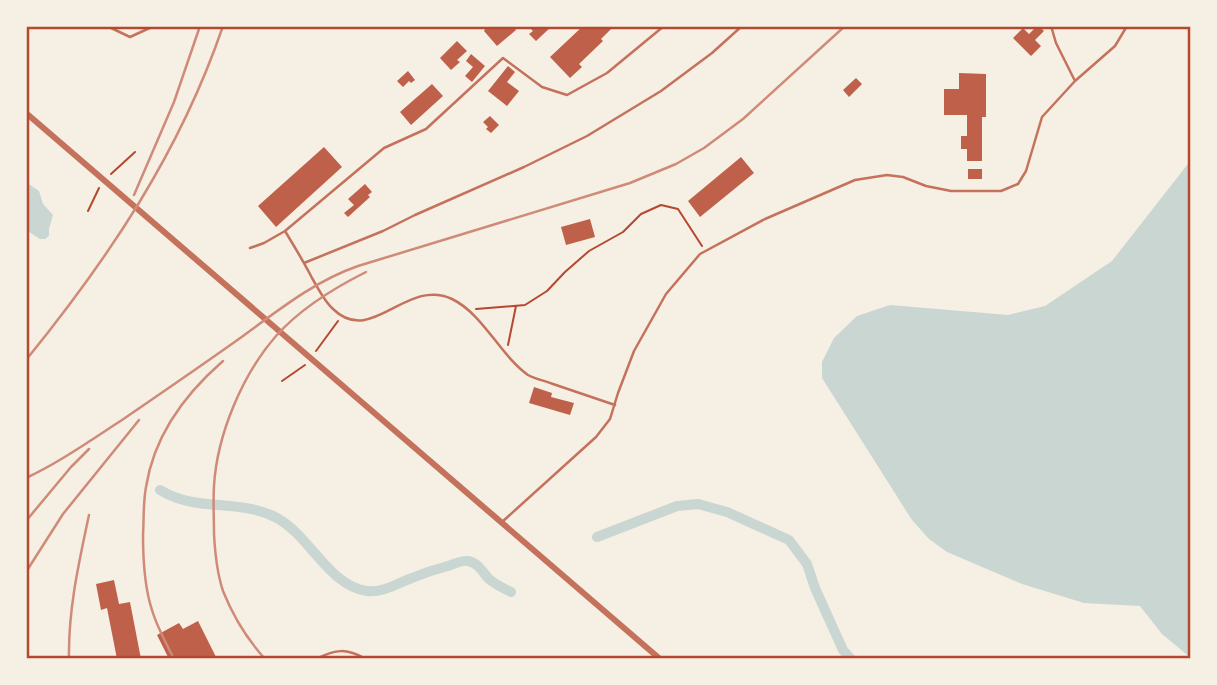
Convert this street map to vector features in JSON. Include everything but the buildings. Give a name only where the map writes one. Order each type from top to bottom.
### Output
[{"type":"street","points":[[26,113],[660,659]]},
{"type":"lane","points":[[107,26],[130,37],[153,26]]},
{"type":"lane","points":[[250,248],[285,231],[384,148],[426,129],[503,58],[542,87],[567,95],[607,73],[663,26]]},
{"type":"lane","points":[[304,263],[390,228],[587,136],[661,91],[742,26]]},
{"type":"lane","points":[[1051,26],[1056,43],[1075,81]]},
{"type":"lane","points":[[502,522],[596,437],[610,419],[634,351],[666,294],[700,254],[765,219],[855,180],[887,175],[951,191],[1001,191],[1018,184],[1026,171],[1042,117],[1075,81],[1115,46],[1127,26]]},
{"type":"lane","points":[[285,231],[329,304],[338,314],[350,320],[361,321],[372,319],[410,299],[426,295],[448,297],[468,310],[530,376],[615,405]]},
{"type":"lane","points":[[316,659],[328,653],[347,650],[366,659]]},
{"type":"path","points":[[110,175],[135,152]]},
{"type":"path","points":[[88,211],[99,188]]},
{"type":"path","points":[[468,310],[525,305],[547,291],[589,251],[623,232],[641,214],[661,205],[678,209],[705,252]]},
{"type":"path","points":[[507,353],[516,306]]},
{"type":"path","points":[[316,351],[338,320]]},
{"type":"path","points":[[282,381],[305,365]]},
{"type":"shaded area","points":[[1191,160],[1191,658],[1162,634],[1140,606],[1084,603],[1022,584],[947,552],[929,539],[912,520],[822,378],[822,362],[834,338],[857,316],[890,305],[1008,315],[1045,306],[1112,261]]},
{"type":"shaded area","points":[[26,182],[39,191],[43,204],[53,215],[49,236],[45,239],[40,239],[26,230]]},
{"type":"waterway","points":[[160,490],[189,501],[248,508],[277,518],[300,536],[342,580],[367,591],[379,591],[430,571],[466,561],[475,564],[490,580],[511,592]]},
{"type":"waterway","points":[[597,537],[677,506],[698,504],[727,512],[789,540],[807,564],[843,650],[851,659]]},
{"type":"railway","points":[[134,195],[174,102],[200,26]]},
{"type":"railway","points":[[26,360],[86,282],[140,202],[186,117],[223,26]]},
{"type":"railway","points":[[26,478],[87,443],[294,299],[341,273],[630,183],[676,164],[704,148],[743,119],[845,26]]},
{"type":"railway","points":[[265,659],[236,618],[219,577],[214,541],[214,486],[220,447],[242,387],[276,336],[318,300],[366,272]]},
{"type":"railway","points":[[174,659],[149,601],[143,535],[146,487],[156,450],[173,417],[196,387],[223,361]]},
{"type":"railway","points":[[26,572],[63,514],[139,420]]},
{"type":"railway","points":[[26,521],[89,449]]},
{"type":"railway","points":[[69,659],[72,604],[89,515]]}]
